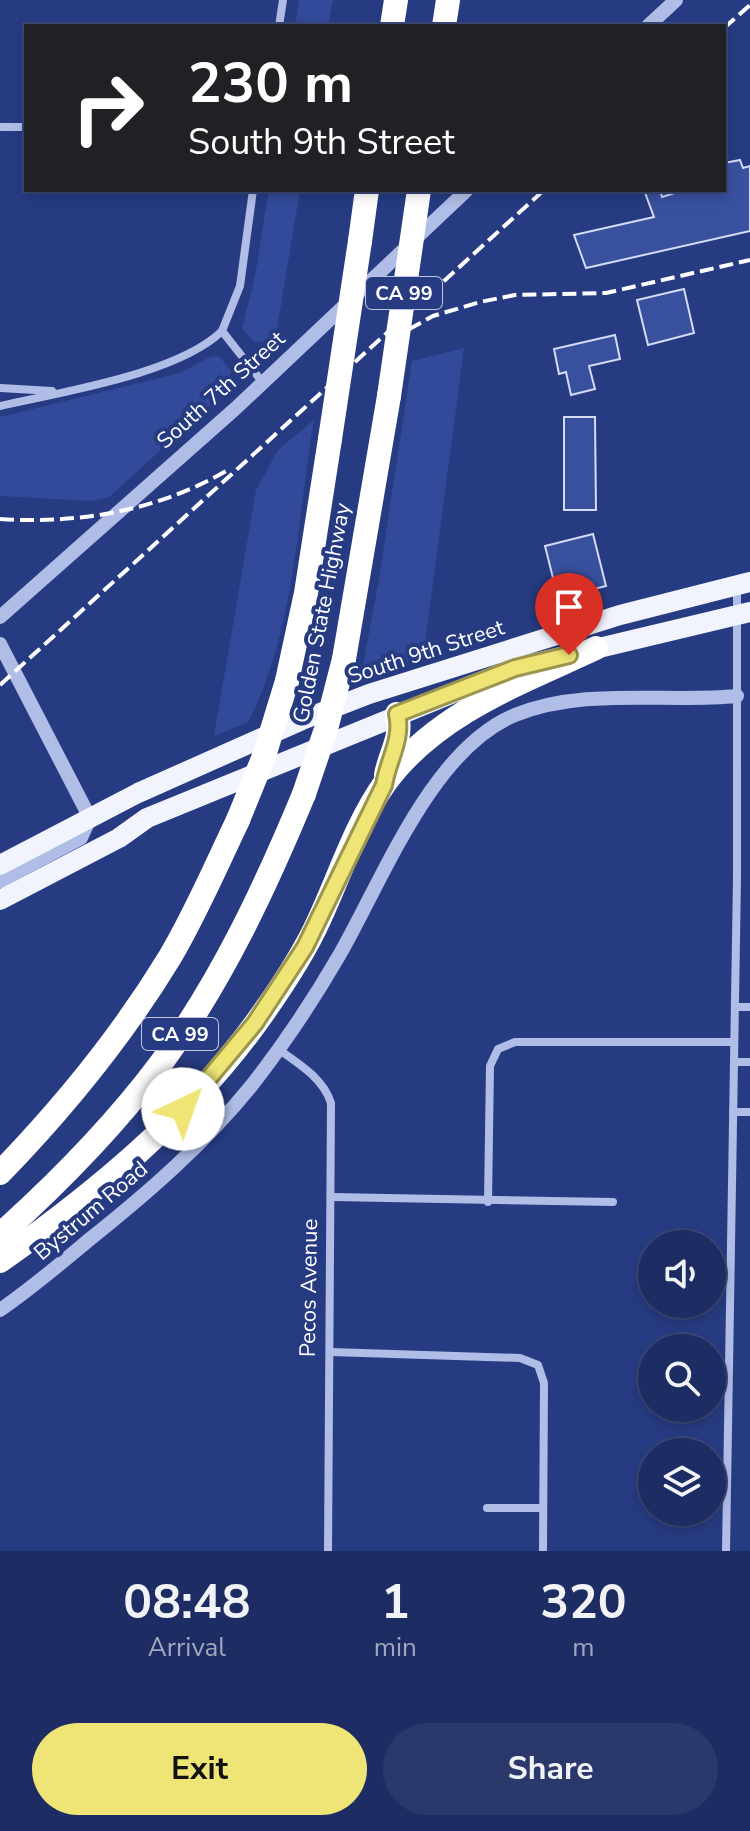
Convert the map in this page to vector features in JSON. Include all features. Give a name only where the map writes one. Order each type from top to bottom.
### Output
[{"type":"highway","points":[[392,24],[396,0]]},
{"type":"highway","points":[[444,24],[448,0]]},
{"type":"highway","name":"Golden State Highway","points":[[0,1173],[74,1093],[141,1003],[198,905],[264,756],[287,681],[306,593],[367,192]]},
{"type":"highway","name":"Golden State Highway","points":[[0,1235],[85,1153],[160,1064],[201,1003],[251,915],[304,794],[326,729],[344,659],[389,396],[419,192]]},
{"type":"highway","points":[[384,785],[430,736],[453,719],[477,704],[596,648]]},
{"type":"highway","points":[[0,1261],[63,1216],[134,1158],[229,1057],[305,947],[384,785],[388,761],[399,740],[397,714]]},
{"type":"main road","name":"South 9th Street","points":[[0,865],[90,818],[251,742],[369,694],[620,615],[744,584]]},
{"type":"main road","name":"South 9th Street","points":[[0,900],[119,838],[147,818],[515,668],[743,614]]},
{"type":"main road","points":[[369,694],[381,697],[397,714]]},
{"type":"main road","points":[[90,818],[120,823],[147,818]]},
{"type":"street","points":[[279,24],[283,0]]},
{"type":"street","points":[[650,24],[676,0]]},
{"type":"street","points":[[0,127],[24,127]]},
{"type":"street","points":[[0,406],[189,355],[210,343],[222,331],[240,286],[253,192]]},
{"type":"street","name":"South 7th Street","points":[[0,617],[263,383],[465,192]]},
{"type":"street","points":[[222,331],[263,383]]},
{"type":"street","points":[[0,388],[61,392]]},
{"type":"street","points":[[726,1551],[744,584]]},
{"type":"street","points":[[0,644],[90,818],[81,838],[0,881]]},
{"type":"street","name":"Bystrum Road","points":[[0,1310],[40,1283],[165,1176],[223,1118],[278,1049],[340,954],[432,788],[468,744],[514,715],[563,701],[690,700],[743,695]]},
{"type":"street","points":[[737,878],[750,878]]},
{"type":"street","points":[[735,1007],[750,1007]]},
{"type":"street","points":[[488,1202],[490,1066],[498,1049],[515,1042],[734,1042]]},
{"type":"street","name":"Pecos Avenue","points":[[278,1049],[327,1090],[331,1103],[328,1551]]},
{"type":"street","points":[[734,1062],[750,1062]]},
{"type":"street","points":[[733,1112],[750,1112]]},
{"type":"street","points":[[332,1197],[613,1202]]},
{"type":"street","points":[[331,1352],[520,1358],[538,1365],[544,1383],[543,1551]]},
{"type":"street","points":[[487,1508],[543,1508]]},
{"type":"shaded area","points":[[299,0],[333,0],[328,24],[295,24]]},
{"type":"shaded area","points":[[269,192],[300,192],[275,341],[254,342],[242,328],[255,276]]},
{"type":"shaded area","points":[[464,348],[423,659],[360,681],[412,361]]},
{"type":"shaded area","points":[[219,356],[231,371],[226,391],[109,497],[91,501],[0,496],[0,417],[180,373],[210,357]]},
{"type":"shaded area","points":[[314,420],[292,575],[276,651],[248,722],[214,736],[256,490],[278,450]]},
{"type":"building","points":[[740,160],[743,168],[750,166],[750,231],[586,268],[574,235],[654,217],[645,192],[661,192],[662,197],[678,192],[726,192],[726,163]]},
{"type":"building","points":[[684,289],[694,333],[648,345],[637,300]]},
{"type":"building","points":[[615,335],[620,359],[589,366],[595,389],[571,395],[566,372],[559,374],[554,349]]},
{"type":"building","points":[[564,417],[595,417],[596,510],[564,510]]},
{"type":"building","points":[[593,534],[606,586],[558,598],[545,546]]},
{"type":"railway","points":[[726,26],[750,5]]},
{"type":"railway","points":[[0,685],[542,192]]},
{"type":"railway","points":[[391,339],[433,316],[480,302],[515,295],[606,293],[750,260]]},
{"type":"railway","points":[[0,519],[59,519],[117,512],[173,496],[226,471]]},
{"type":"route","points":[[183,1109],[255,1023],[305,947],[384,785],[388,761],[399,740],[397,714],[515,668],[569,655]]}]
